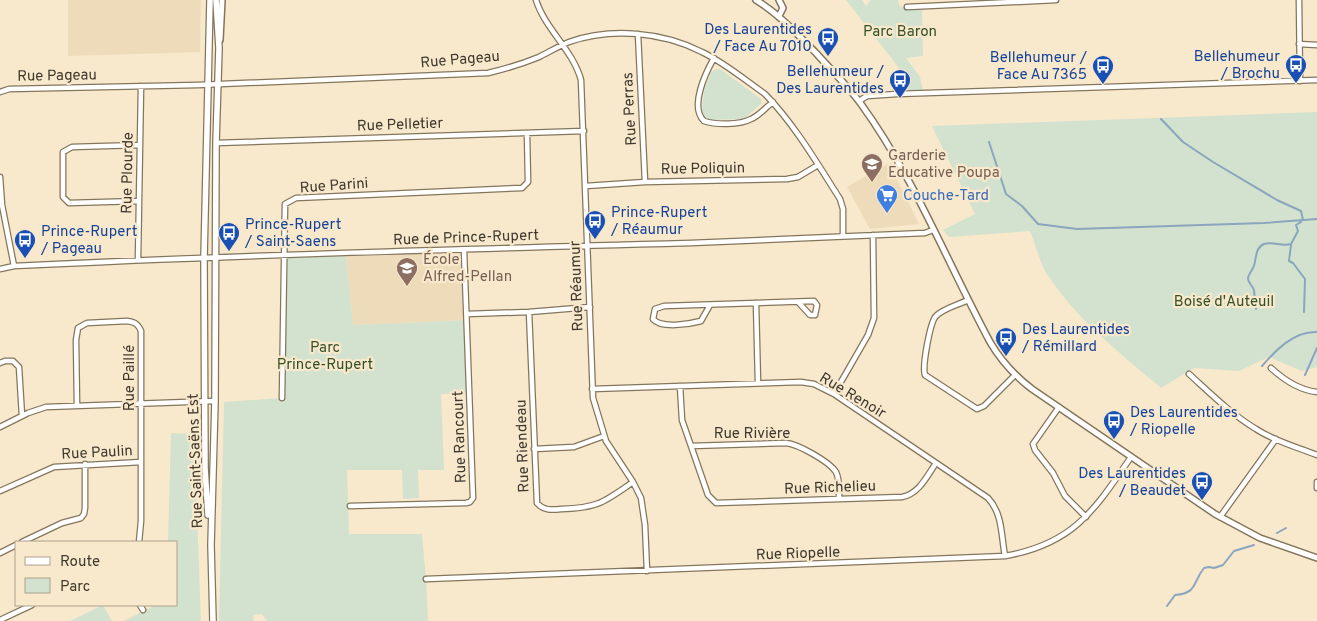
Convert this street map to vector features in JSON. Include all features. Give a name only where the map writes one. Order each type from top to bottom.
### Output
[{"type":"main road","name":"Rue Saint-Saëns Est","points":[[210,0],[204,258],[204,401],[205,468],[211,545]]},
{"type":"main road","name":"Rue Saint-Saëns Est","points":[[211,545],[215,401],[216,143],[219,48],[216,0]]},
{"type":"main road","points":[[211,545],[213,621]]},
{"type":"street","name":"Rue Saint-Saëns Est","points":[[219,48],[222,30],[222,0]]},
{"type":"street","name":"Rue Réaumur","points":[[536,0],[542,14],[577,69],[581,80],[594,405],[604,436],[641,498],[644,510],[647,571]]},
{"type":"street","points":[[778,16],[782,8],[779,0]]},
{"type":"street","points":[[907,7],[974,2],[1056,0]]},
{"type":"street","points":[[1299,0],[1300,81]]},
{"type":"street","points":[[760,1],[809,46],[859,101],[894,155],[993,348],[1014,375],[1058,408],[1220,517],[1260,538],[1317,558]]},
{"type":"street","name":"Rue Pageau","points":[[0,92],[9,88],[218,84],[488,72],[509,68],[537,58],[563,45],[586,38],[609,34],[638,34],[675,41],[701,51],[765,94],[784,115],[840,199],[843,209],[843,236]]},
{"type":"street","name":"Rue Perras","points":[[638,34],[645,182]]},
{"type":"street","points":[[1300,44],[1317,44]]},
{"type":"street","points":[[714,58],[705,75],[700,96],[698,113],[704,121],[711,123],[737,123],[751,120],[772,102]]},
{"type":"street","points":[[859,101],[867,96],[897,94],[1317,80]]},
{"type":"street","name":"Rue Plourde","points":[[138,260],[141,86]]},
{"type":"street","name":"Rue Pelletier","points":[[216,143],[584,131]]},
{"type":"street","name":"Rue Parini","points":[[282,398],[284,204],[296,198],[522,188],[528,182],[527,133]]},
{"type":"street","points":[[139,201],[69,203],[64,197],[62,152],[72,147],[140,145]]},
{"type":"street","name":"Rue Poliquin","points":[[586,186],[645,182],[787,179],[798,177],[818,165]]},
{"type":"street","points":[[0,177],[1,205],[14,266]]},
{"type":"street","name":"Rue de Prince-Rupert","points":[[0,269],[14,266],[138,260],[464,250],[588,244],[692,243],[925,233],[933,230]]},
{"type":"street","points":[[834,394],[868,335],[874,318],[873,235]]},
{"type":"street","name":"Rue Rancourt","points":[[350,506],[466,503],[470,502],[473,498],[464,250]]},
{"type":"street","points":[[968,300],[942,311],[934,318],[924,366],[925,375],[977,409],[984,406],[1014,375]]},
{"type":"street","points":[[756,303],[758,383]]},
{"type":"street","points":[[710,305],[701,321],[689,324],[661,324],[656,323],[653,319],[655,309],[658,307],[756,303],[799,303]]},
{"type":"street","points":[[467,314],[529,312],[590,306]]},
{"type":"street","name":"Rue Riendeau","points":[[529,312],[537,503],[542,508],[549,510],[581,509],[594,506],[606,500],[633,482]]},
{"type":"street","name":"Rue Paillé","points":[[77,406],[76,340],[78,328],[87,323],[127,321],[139,325],[141,331],[141,521],[139,541]]},
{"type":"street","points":[[0,363],[13,361],[19,367],[22,416]]},
{"type":"street","points":[[1271,368],[1296,386],[1317,392]]},
{"type":"street","points":[[1189,374],[1256,430],[1317,455]]},
{"type":"street","name":"Rue Renoir","points":[[592,389],[808,383],[834,394],[993,503],[1000,521],[1004,556]]},
{"type":"street","points":[[680,386],[681,415],[692,446]]},
{"type":"street","points":[[0,427],[33,411],[46,407],[215,401]]},
{"type":"street","points":[[1058,408],[1033,444],[1035,450],[1053,472],[1065,496],[1086,517]]},
{"type":"street","points":[[534,449],[574,447],[604,436]]},
{"type":"street","points":[[1220,517],[1276,439]]},
{"type":"street","name":"Rue Rivière","points":[[692,446],[786,443],[797,445],[834,469],[838,478],[839,499]]},
{"type":"street","name":"Rue Richelieu","points":[[692,446],[710,498],[716,503],[908,496],[918,489],[936,463]]},
{"type":"street","name":"Rue Riopelle","points":[[426,579],[1004,556],[1033,550],[1056,540],[1072,530],[1097,505],[1131,457]]},
{"type":"street","name":"Rue Paulin","points":[[0,491],[49,468],[64,465],[141,462]]},
{"type":"street","points":[[24,541],[62,523],[81,518],[85,508],[85,464]]},
{"type":"street","points":[[1317,482],[1317,488]]},
{"type":"street","points":[[0,553],[15,546]]},
{"type":"street","points":[[0,620],[30,606]]},
{"type":"street","points":[[140,606],[142,610]]},
{"type":"shaded area","points":[[68,0],[201,0],[200,52],[68,56]]},
{"type":"shaded area","points":[[889,163],[919,224],[870,229],[847,187]]},
{"type":"shaded area","name":"École Alfred-Pellan","points":[[464,250],[467,320],[353,325],[346,254]]},
{"type":"green space","name":"Parc Baron","points":[[846,0],[862,0],[866,6],[871,0],[898,0],[900,7],[922,8],[923,56],[906,58],[920,77],[923,91],[908,92],[906,77]]},
{"type":"green space","points":[[720,69],[761,99],[762,103],[744,119],[709,120],[704,116],[702,110],[704,91],[711,72]]},
{"type":"green space","name":"Boisé d'Auteuil","points":[[1317,112],[1317,367],[1302,371],[1269,357],[1239,371],[1194,368],[1161,388],[1100,335],[1071,306],[1044,269],[1030,231],[949,237],[943,230],[975,214],[932,126]]},
{"type":"green space","name":"Parc Prince-Rupert","points":[[346,254],[353,325],[467,320],[469,393],[441,394],[444,470],[418,470],[419,498],[403,499],[402,470],[347,470],[349,534],[422,534],[428,621],[267,621],[262,614],[254,615],[253,621],[219,621],[224,402],[282,398],[284,255]]},
{"type":"green space","points":[[171,433],[194,434],[201,621],[124,621],[154,606],[178,606],[178,541],[168,541]]},
{"type":"green space","points":[[104,606],[112,621],[70,621]]},
{"type":"waterway","points":[[1161,119],[1183,142],[1213,162],[1277,200],[1301,211],[1303,220]]},
{"type":"waterway","points":[[989,142],[1006,194],[1022,206],[1038,224],[1077,229],[1264,223],[1317,219]]},
{"type":"waterway","points":[[1256,309],[1254,290],[1248,279],[1259,248],[1267,243],[1291,244],[1298,231],[1296,225],[1301,222],[1300,220]]},
{"type":"waterway","points":[[1291,245],[1289,261],[1293,263],[1305,279],[1304,312]]},
{"type":"waterway","points":[[1262,366],[1279,348],[1293,338],[1317,332]]},
{"type":"waterway","points":[[1305,375],[1317,348]]},
{"type":"waterway","points":[[1277,533],[1286,528]]},
{"type":"waterway","points":[[1167,606],[1175,595],[1191,590],[1204,568],[1214,568],[1223,565],[1234,551],[1254,545]]},
{"type":"place","name":"Des Laurentides / Face Au 7010","points":[[828,57]]},
{"type":"place","name":"Bellehumeur / Brochu","points":[[1296,84]]},
{"type":"place","name":"Bellehumeur / Face Au 7365","points":[[1103,85]]},
{"type":"place","name":"Bellehumeur / Des Laurentides","points":[[900,99]]},
{"type":"place","name":"Garderie Educative Poupa","points":[[872,183]]},
{"type":"place","name":"Couche-Tard","points":[[887,214]]},
{"type":"place","name":"Prince-Rupert / Réaumur","points":[[595,240]]},
{"type":"place","name":"Prince-Rupert / Saint-Saens","points":[[229,252]]},
{"type":"place","name":"Prince-Rupert / Pageau","points":[[25,259]]},
{"type":"place","name":"École Alfred-Pellan","points":[[407,287]]},
{"type":"place","name":"Des Laurentides / Rémillard","points":[[1006,357]]},
{"type":"place","name":"Des Laurentides / Riopelle","points":[[1114,440]]},
{"type":"place","name":"Des Laurentides / Beaudet","points":[[1202,501]]}]
